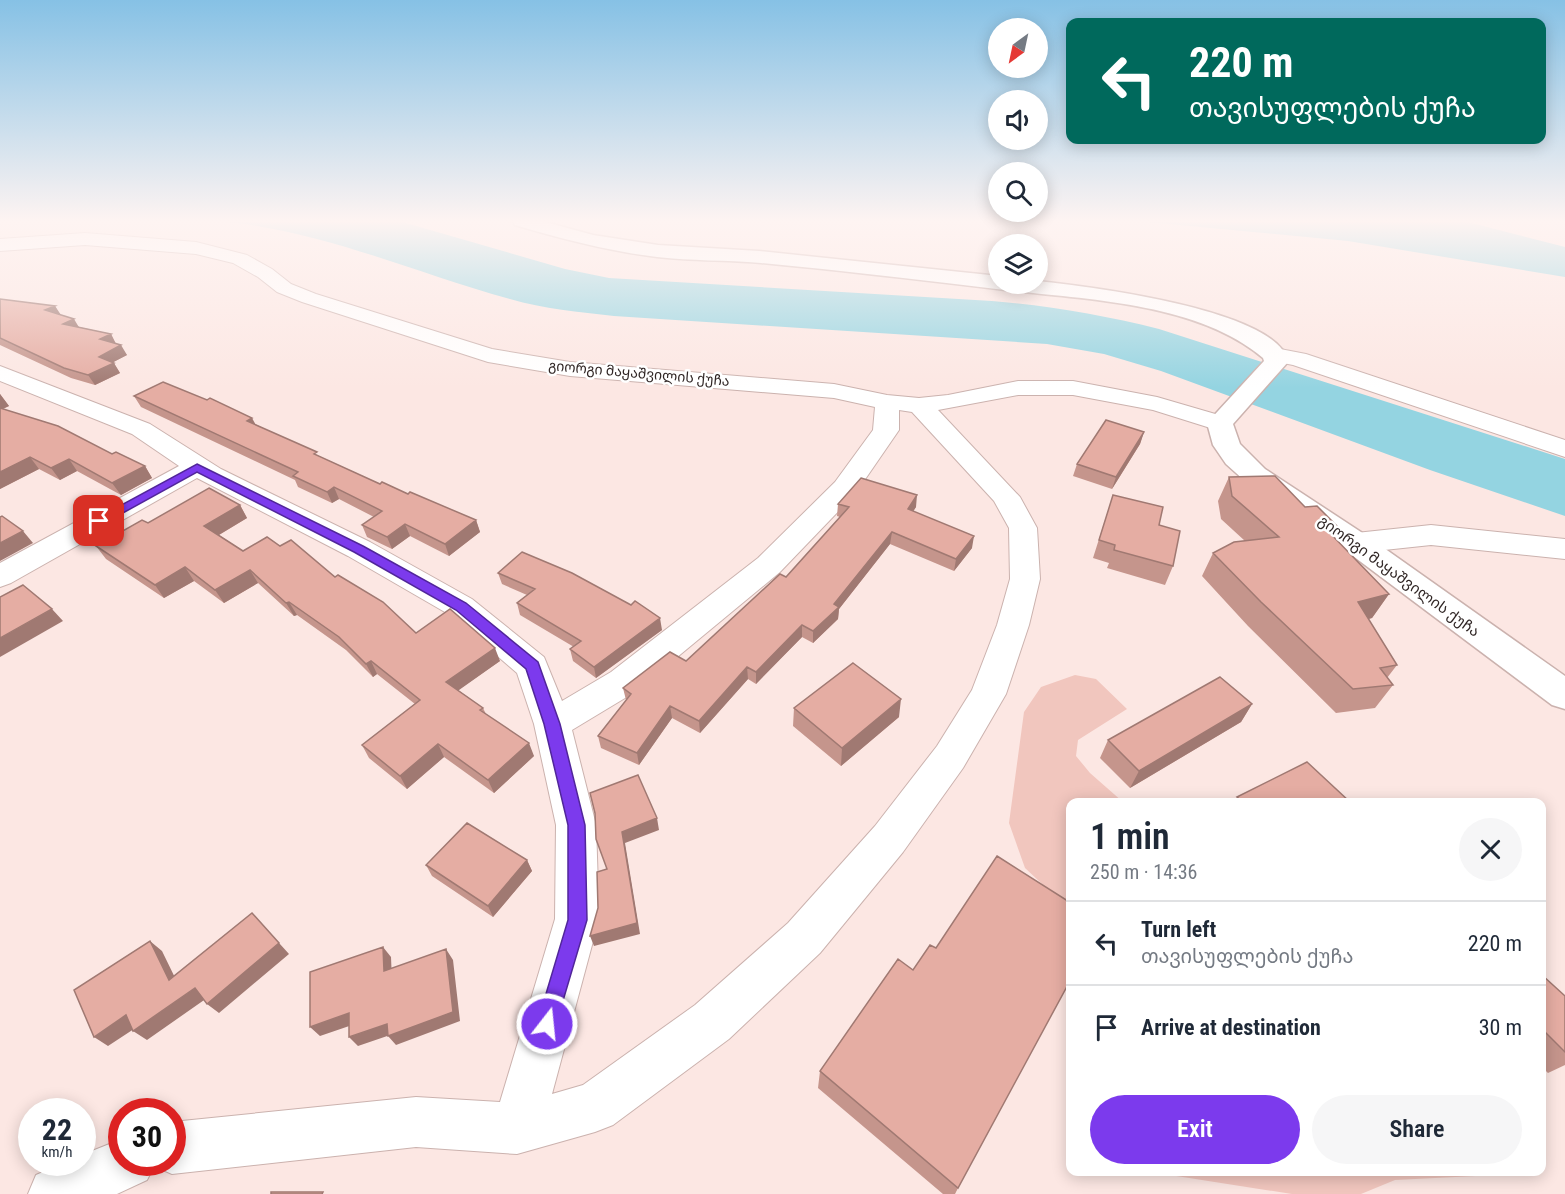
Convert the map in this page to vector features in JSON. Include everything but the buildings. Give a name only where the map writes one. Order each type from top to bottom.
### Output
[{"type":"street","name":"გიორგი მაყაშვილის ქუჩა","points":[[270,277],[284,288],[309,298],[488,355],[570,369],[834,391],[903,404],[948,402],[1018,388],[1073,388],[1227,416],[1222,437],[1236,458],[1255,475],[1356,543],[1565,695]]},
{"type":"street","points":[[948,277],[988,281]]},
{"type":"street","points":[[1048,288],[1115,296],[1225,325],[1252,337],[1275,358],[1298,359],[1565,449]]},
{"type":"street","points":[[1227,416],[1275,358]]},
{"type":"street","points":[[0,373],[141,429],[197,467],[359,549],[461,607],[532,666],[552,724],[576,825],[577,920],[517,1129]]},
{"type":"street","points":[[186,1147],[416,1122],[517,1129],[595,1107],[712,1022],[804,938],[889,839],[950,757],[988,694],[1013,625],[1025,579],[1023,528],[1006,496],[968,459],[903,404],[845,488],[769,565],[623,682],[552,724]]},
{"type":"street","points":[[0,576],[197,467]]},
{"type":"street","points":[[1356,543],[1431,536],[1565,549]]},
{"type":"street","points":[[55,1194],[108,1171]]},
{"type":"shaded area","points":[[1075,675],[1096,679],[1127,709],[1078,740],[1076,756],[1090,773],[1118,798],[1066,798],[1066,906],[1025,868],[1009,823],[1024,712],[1041,687]]},
{"type":"shaded area","points":[[1176,1176],[1476,1176],[1395,1180],[1361,1194],[1292,1194]]},
{"type":"water","points":[[438,277],[603,277],[992,301],[1055,308],[1117,319],[1159,329],[1565,459],[1565,516],[1430,470],[1161,371],[1104,354],[1047,344],[614,316],[536,305]]},
{"type":"route","points":[[99,521],[197,467],[359,549],[461,607],[532,666],[552,724],[576,825],[577,920],[547,1024]]}]
